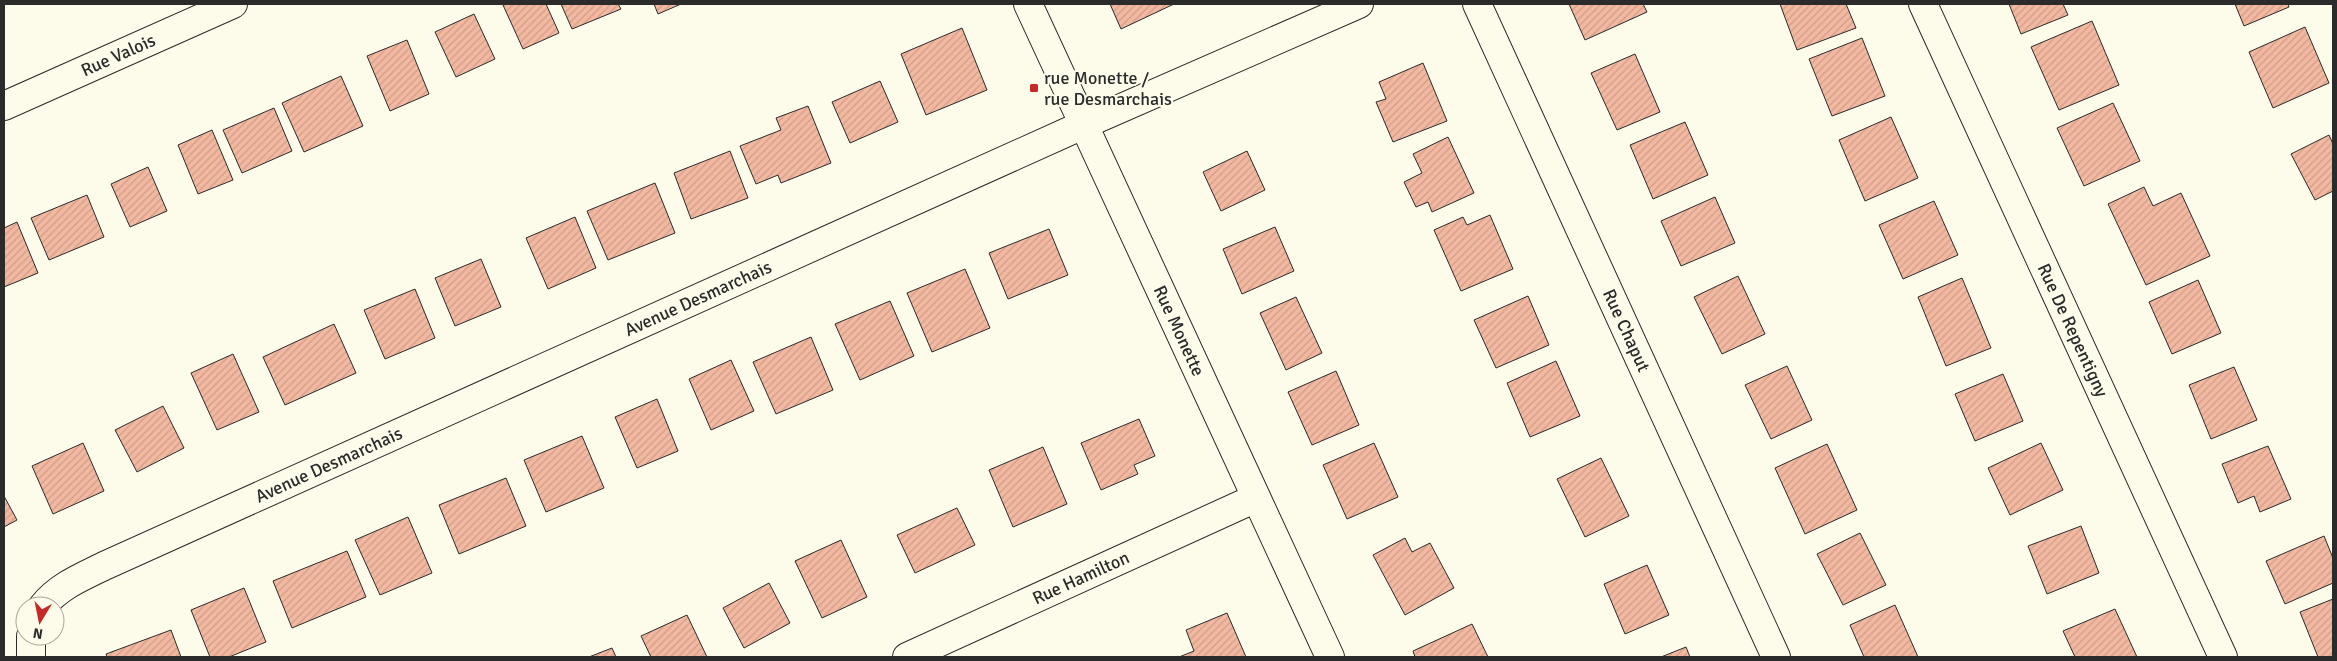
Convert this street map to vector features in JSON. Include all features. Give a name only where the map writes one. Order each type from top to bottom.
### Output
[{"type":"street","name":"Rue Valois","points":[[4,106],[233,4]]},
{"type":"street","name":"Rue Monette","points":[[1028,4],[1330,657]]},
{"type":"street","name":"Avenue Desmarchais","points":[[51,596],[64,586],[104,566],[1085,124],[1359,4]]},
{"type":"street","name":"Rue Chaput","points":[[1477,4],[1776,657]]},
{"type":"street","name":"Rue De Repentigny","points":[[1924,4],[2223,657]]},
{"type":"street","name":"Rue Hamilton","points":[[907,657],[1256,498]]},
{"type":"building","points":[[546,4],[559,33],[523,49],[503,5]]},
{"type":"building","points":[[561,4],[618,4],[621,9],[572,29]]},
{"type":"building","points":[[654,4],[681,4],[658,14]]},
{"type":"building","points":[[1110,4],[1174,4],[1121,29]]},
{"type":"building","points":[[1569,4],[1643,4],[1647,12],[1585,40]]},
{"type":"building","points":[[1780,4],[1846,4],[1856,28],[1797,50]]},
{"type":"building","points":[[2009,4],[2063,4],[2068,15],[2021,34]]},
{"type":"building","points":[[2235,4],[2288,4],[2289,7],[2244,26]]},
{"type":"building","points":[[474,14],[495,59],[456,77],[435,32]]},
{"type":"building","points":[[2092,21],[2119,85],[2059,110],[2031,47]]},
{"type":"building","points":[[2305,27],[2329,83],[2273,108],[2249,52]]},
{"type":"building","points":[[962,28],[987,90],[926,115],[901,54]]},
{"type":"building","points":[[1862,38],[1885,96],[1832,116],[1809,59]]},
{"type":"building","points":[[407,40],[429,94],[390,111],[367,56]]},
{"type":"building","points":[[1635,54],[1660,112],[1617,130],[1591,73]]},
{"type":"building","points":[[1423,63],[1447,121],[1393,142],[1376,102],[1386,99],[1379,82]]},
{"type":"building","points":[[341,76],[363,126],[304,152],[282,103]]},
{"type":"building","points":[[880,81],[898,122],[850,143],[832,102]]},
{"type":"building","points":[[2113,103],[2140,161],[2084,186],[2057,128]]},
{"type":"building","points":[[808,106],[831,163],[781,183],[778,175],[756,184],[740,146],[781,130],[776,118]]},
{"type":"building","points":[[274,108],[292,151],[242,173],[223,130]]},
{"type":"building","points":[[1891,117],[1918,178],[1865,201],[1839,140]]},
{"type":"building","points":[[1685,122],[1708,175],[1653,199],[1630,145]]},
{"type":"building","points":[[212,130],[233,180],[198,194],[178,145]]},
{"type":"building","points":[[2329,135],[2333,144],[2333,191],[2315,200],[2291,154]]},
{"type":"building","points":[[1448,137],[1474,193],[1432,212],[1428,202],[1416,207],[1404,182],[1422,173],[1413,154]]},
{"type":"building","points":[[730,151],[748,198],[691,219],[674,173]]},
{"type":"building","points":[[1247,151],[1265,190],[1221,211],[1203,172]]},
{"type":"building","points":[[148,167],[167,211],[130,227],[111,184]]},
{"type":"building","points":[[655,183],[675,233],[608,260],[587,211]]},
{"type":"building","points":[[2144,187],[2153,206],[2181,193],[2210,256],[2146,285],[2108,204]]},
{"type":"building","points":[[87,195],[104,237],[49,260],[31,218]]},
{"type":"building","points":[[1715,197],[1735,243],[1681,266],[1661,221]]},
{"type":"building","points":[[1934,201],[1958,255],[1903,279],[1879,225]]},
{"type":"building","points":[[1490,215],[1513,269],[1461,291],[1434,230],[1463,217],[1467,225]]},
{"type":"building","points":[[575,217],[596,268],[548,289],[526,238]]},
{"type":"building","points":[[17,222],[38,273],[4,287],[4,228]]},
{"type":"building","points":[[1275,227],[1294,271],[1242,294],[1223,249]]},
{"type":"building","points":[[1049,229],[1068,275],[1008,299],[989,253]]},
{"type":"building","points":[[481,259],[501,307],[455,326],[435,278]]},
{"type":"building","points":[[965,269],[990,328],[932,352],[907,293]]},
{"type":"building","points":[[1738,276],[1765,334],[1722,354],[1694,297]]},
{"type":"building","points":[[1962,278],[1991,348],[1946,366],[1918,297]]},
{"type":"building","points":[[2198,280],[2221,333],[2172,354],[2149,302]]},
{"type":"building","points":[[415,289],[435,338],[385,359],[364,310]]},
{"type":"building","points":[[1528,296],[1549,345],[1496,368],[1474,320]]},
{"type":"building","points":[[1296,297],[1322,353],[1286,370],[1260,313]]},
{"type":"building","points":[[890,301],[914,356],[860,380],[835,324]]},
{"type":"building","points":[[334,324],[356,373],[285,405],[263,357]]},
{"type":"building","points":[[811,337],[833,390],[776,414],[753,362]]},
{"type":"building","points":[[233,354],[259,412],[217,430],[191,373]]},
{"type":"building","points":[[731,360],[754,411],[711,430],[689,379]]},
{"type":"building","points":[[1556,361],[1580,416],[1530,437],[1507,383]]},
{"type":"building","points":[[1787,366],[1812,420],[1771,439],[1745,385]]},
{"type":"building","points":[[2234,367],[2257,420],[2211,439],[2189,385]]},
{"type":"building","points":[[1336,371],[1359,425],[1312,445],[1288,392]]},
{"type":"building","points":[[2003,374],[2023,421],[1975,441],[1955,394]]},
{"type":"building","points":[[657,399],[678,451],[637,468],[615,417]]},
{"type":"building","points":[[163,406],[184,448],[137,472],[115,430]]},
{"type":"building","points":[[1139,419],[1155,456],[1134,465],[1138,474],[1101,490],[1081,443]]},
{"type":"building","points":[[582,436],[604,488],[546,512],[524,460]]},
{"type":"building","points":[[83,443],[104,491],[53,514],[32,466]]},
{"type":"building","points":[[1374,443],[1398,497],[1347,519],[1323,465]]},
{"type":"building","points":[[2041,443],[2063,490],[2010,515],[1988,468]]},
{"type":"building","points":[[1827,444],[1857,510],[1805,534],[1775,468]]},
{"type":"building","points":[[2268,446],[2291,499],[2260,512],[2254,496],[2238,503],[2222,464]]},
{"type":"building","points":[[1043,447],[1067,504],[1013,527],[989,470]]},
{"type":"building","points":[[1601,458],[1629,516],[1585,537],[1557,479]]},
{"type":"building","points":[[506,478],[526,526],[459,554],[439,505]]},
{"type":"building","points":[[4,496],[17,520],[4,527]]},
{"type":"building","points":[[957,508],[975,545],[915,573],[897,535]]},
{"type":"building","points":[[408,517],[432,573],[380,595],[355,540]]},
{"type":"building","points":[[2081,526],[2099,573],[2047,594],[2028,546]]},
{"type":"building","points":[[1860,533],[1886,585],[1843,605],[1817,554]]},
{"type":"building","points":[[2324,536],[2333,558],[2333,583],[2285,604],[2266,561]]},
{"type":"building","points":[[1405,538],[1412,552],[1430,543],[1454,588],[1405,615],[1373,555]]},
{"type":"building","points":[[841,540],[867,597],[822,618],[795,561]]},
{"type":"building","points":[[347,551],[366,597],[292,628],[273,581]]},
{"type":"building","points":[[1647,565],[1669,615],[1625,634],[1604,584]]},
{"type":"building","points":[[769,583],[790,623],[744,648],[723,608]]},
{"type":"building","points":[[244,588],[266,642],[229,657],[210,657],[191,610]]},
{"type":"building","points":[[2333,599],[2333,657],[2318,657],[2300,612]]},
{"type":"building","points":[[1895,605],[1918,657],[1864,657],[1850,625]]},
{"type":"building","points":[[2115,609],[2137,657],[2075,657],[2063,631]]},
{"type":"building","points":[[1227,613],[1246,657],[1179,657],[1194,651],[1186,630]]},
{"type":"building","points":[[687,615],[707,657],[651,657],[641,636]]},
{"type":"building","points":[[1472,624],[1488,657],[1415,657],[1413,651]]},
{"type":"building","points":[[171,630],[181,657],[107,657],[106,654]]},
{"type":"building","points":[[1686,647],[1690,657],[1661,657]]},
{"type":"building","points":[[612,648],[616,657],[589,657]]},
{"type":"place","name":"rue Monette / rue Desmarchais","points":[[1034,88]]}]
